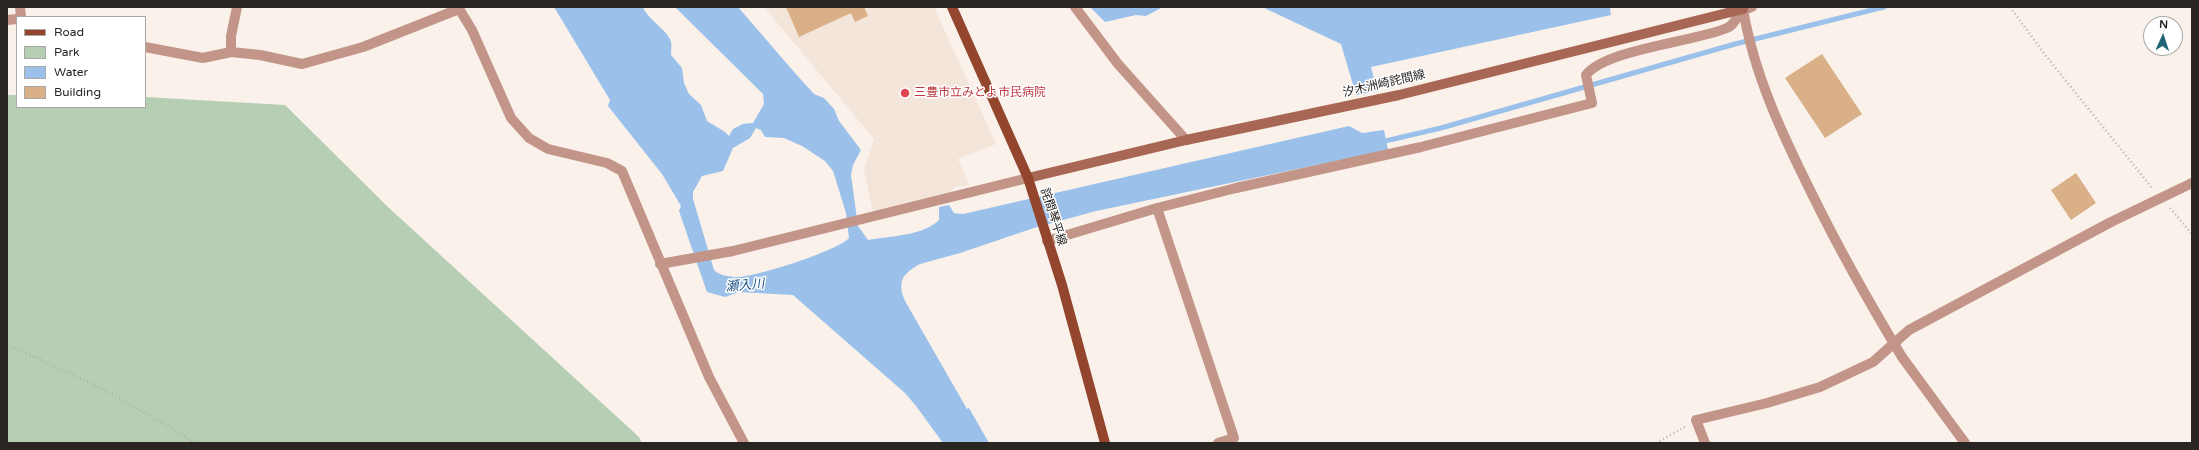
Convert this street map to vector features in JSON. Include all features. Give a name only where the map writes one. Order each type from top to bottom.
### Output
[{"type":"main road","name":"詫間琴平線","points":[[952,7],[1029,183],[1062,285],[1105,443]]},
{"type":"main road","name":"汐木洲崎詫間線","points":[[1029,183],[1186,140],[1399,95],[1746,8]]},
{"type":"street","points":[[231,52],[231,36],[237,7]]},
{"type":"street","points":[[1075,7],[1118,64],[1186,140]]},
{"type":"street","points":[[146,47],[203,58],[231,52],[260,55],[302,64],[363,47],[458,8],[472,30],[511,118],[530,138],[548,150],[607,163],[622,171],[709,377],[744,443]]},
{"type":"street","points":[[1746,8],[1746,28],[1751,49],[1783,138],[1850,270],[1902,357],[1965,443]]},
{"type":"street","points":[[1047,241],[1157,208],[1236,188],[1421,147],[1592,103],[1586,75],[1592,67],[1606,61],[1729,28],[1746,8]]},
{"type":"street","points":[[660,264],[733,251],[817,229],[1029,183]]},
{"type":"street","points":[[1705,443],[1696,420],[1767,403],[1820,387],[1873,362],[1909,330],[2111,222],[2192,183]]},
{"type":"street","points":[[1157,208],[1234,438],[1218,443]]},
{"type":"path","points":[[2010,7],[2046,56],[2192,234]]},
{"type":"path","points":[[7,345],[100,386],[147,412],[195,443]]},
{"type":"path","points":[[1656,443],[1696,420]]},
{"type":"shaded area","name":"三豊市立みとよ市民病院","points":[[764,7],[934,7],[996,144],[958,159],[969,185],[955,187],[948,195],[873,213],[864,170],[874,139]]},
{"type":"green space","points":[[7,95],[16,95],[16,108],[146,108],[146,97],[285,105],[388,207],[639,437],[642,443],[7,443]]},
{"type":"water","name":"瀬入川","points":[[554,7],[643,7],[648,16],[666,33],[669,38],[671,44],[671,55],[682,68],[684,83],[689,94],[701,105],[707,121],[729,136],[733,129],[743,124],[753,123],[764,104],[763,94],[675,7],[738,7],[814,94],[824,98],[834,109],[839,121],[861,150],[853,165],[851,175],[858,226],[868,240],[906,234],[924,229],[939,220],[939,207],[949,205],[954,213],[963,214],[1349,126],[1362,133],[1384,130],[1388,150],[1096,211],[1034,228],[960,253],[920,264],[909,271],[905,275],[901,284],[905,301],[967,409],[969,408],[989,443],[943,443],[905,393],[793,295],[739,292],[725,297],[707,292],[679,211],[681,206],[662,174],[608,106],[610,100]],"holes":[[[756,128],[761,130],[765,137],[784,138],[802,146],[825,161],[833,171],[846,213],[849,238],[829,250],[778,268],[747,276],[731,277],[714,270],[693,199],[693,192],[702,176],[723,171],[733,148],[750,138]]]},
{"type":"water","points":[[1090,7],[1163,7],[1146,16],[1136,15],[1105,22]]},
{"type":"water","points":[[1262,7],[1610,7],[1611,15],[1371,67],[1377,91],[1356,95],[1341,44]]},
{"type":"building","points":[[786,7],[864,7],[868,16],[855,22],[851,13],[799,37]]},
{"type":"building","points":[[1822,54],[1862,114],[1825,138],[1785,78]]},
{"type":"building","points":[[2076,173],[2096,203],[2071,220],[2051,190]]},
{"type":"waterway","points":[[1381,142],[1441,128],[1735,44],[1884,7]]},
{"type":"place","name":"三豊市立みとよ市民病院","points":[[905,93]]}]
